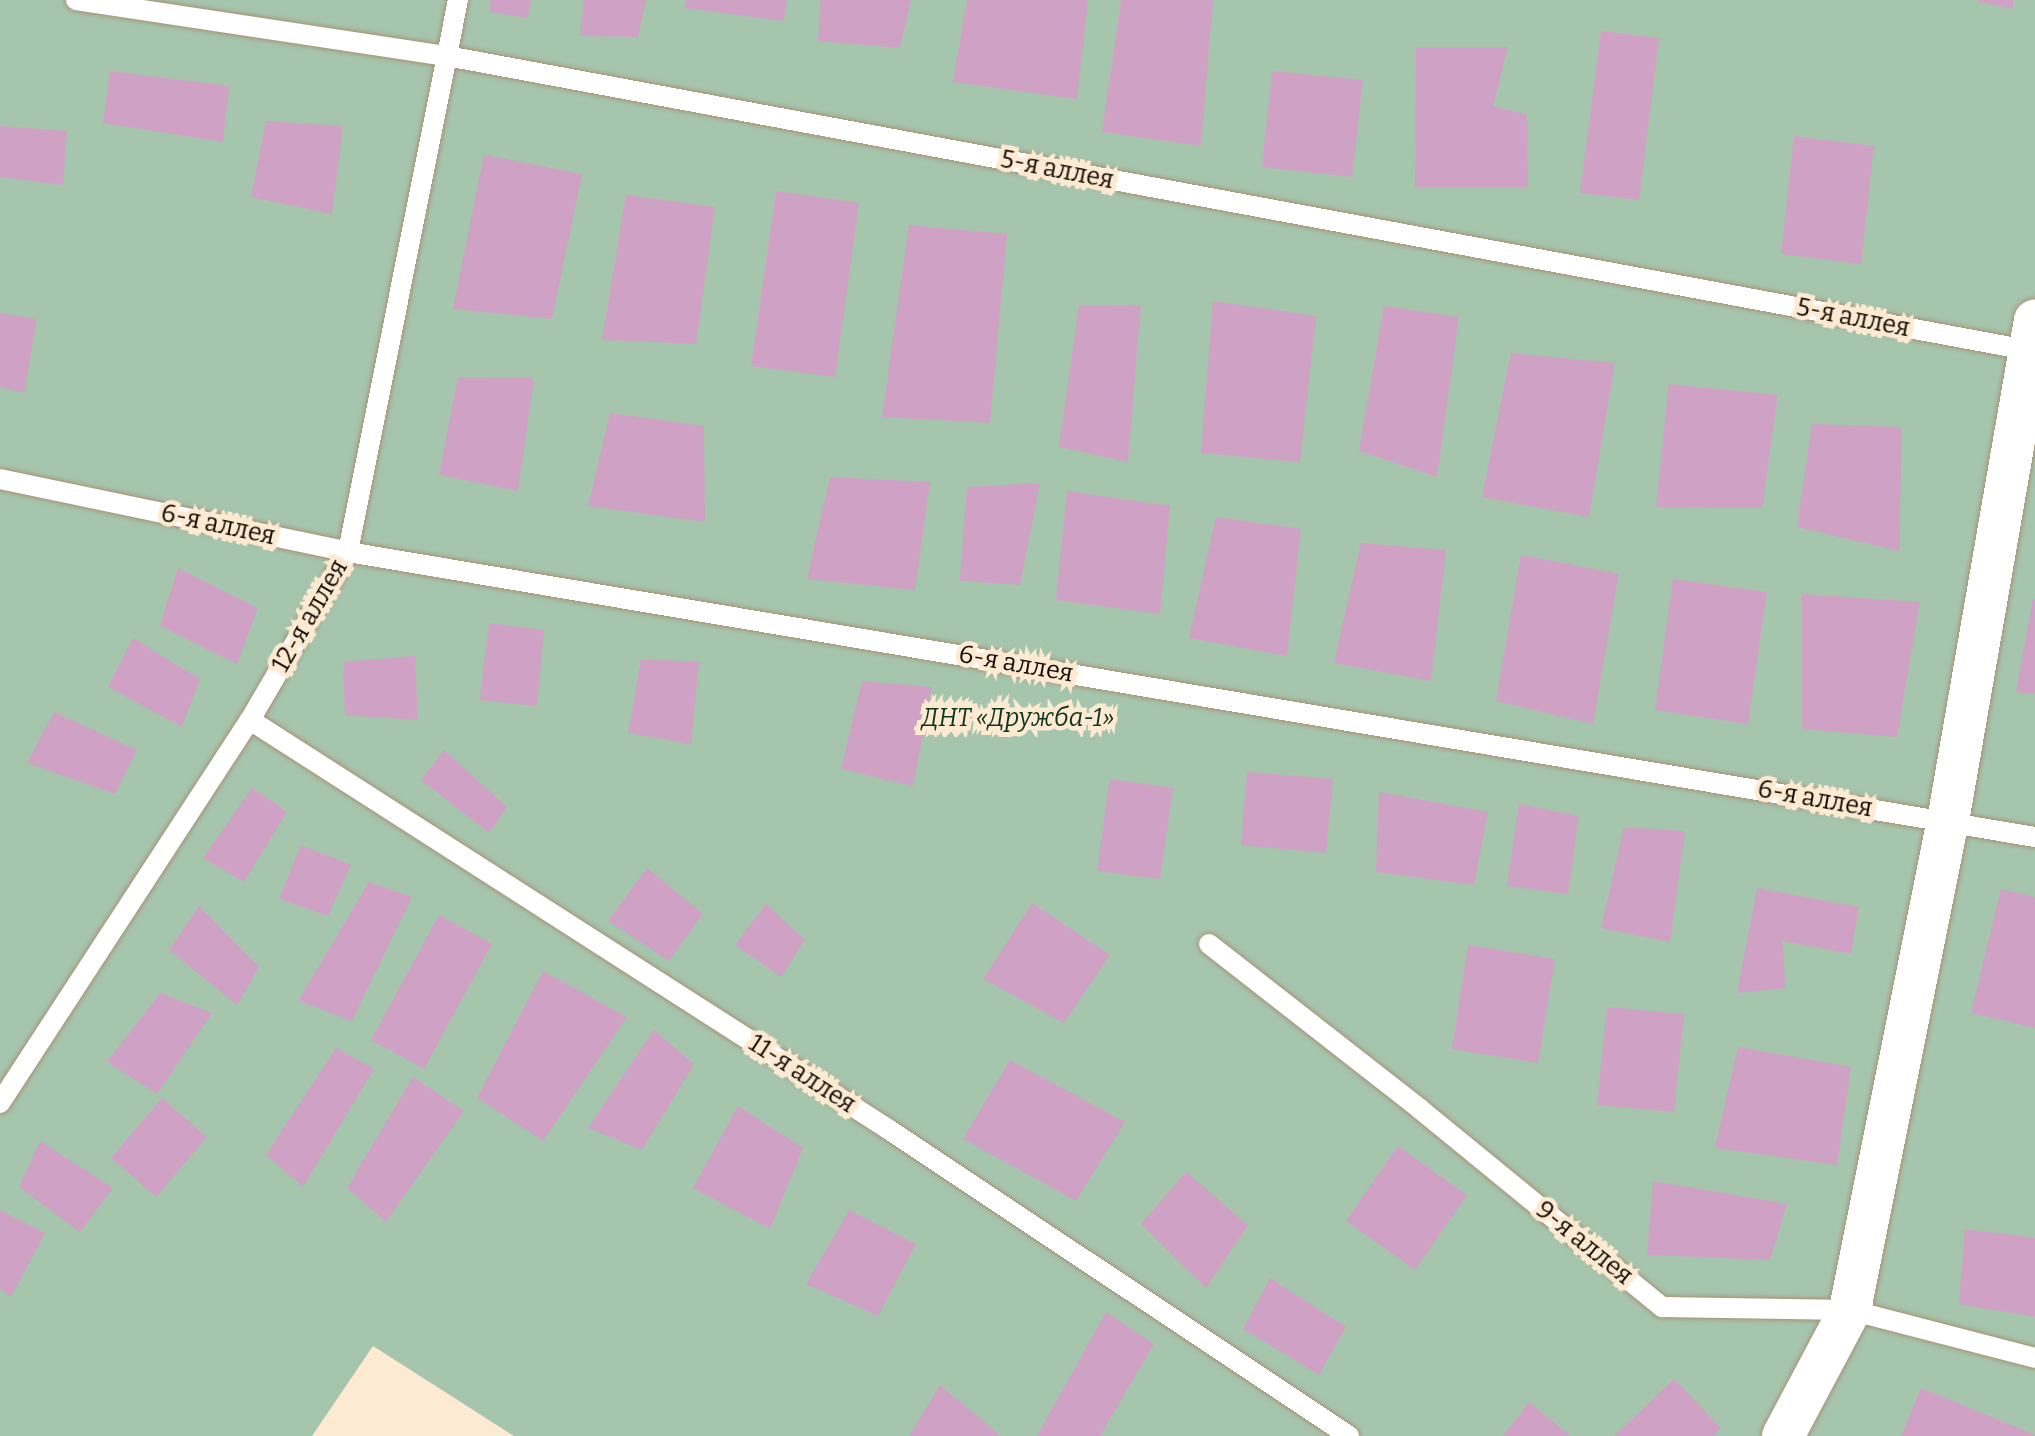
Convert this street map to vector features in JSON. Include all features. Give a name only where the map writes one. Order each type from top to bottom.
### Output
[{"type":"street","points":[[1793,1432],[1850,1310],[1948,821],[2033,341]]},
{"type":"lane","name":"5-я аллея","points":[[76,0],[447,56],[2033,341]]},
{"type":"lane","name":"12-я аллея","points":[[0,1103],[250,720],[348,552],[458,0]]},
{"type":"lane","name":"6-я аллея","points":[[0,479],[348,552],[2035,837]]},
{"type":"lane","name":"11-я аллея","points":[[250,720],[888,1129],[1350,1436]]},
{"type":"lane","name":"9-я аллея","points":[[1208,944],[1420,1108],[1662,1307],[1850,1310],[2035,1358]]},
{"type":"green space","name":"ДНТ «Дружба-1»","points":[[0,0],[2035,0],[2035,1436],[514,1436],[373,1346],[312,1436],[0,1436]]},
{"type":"building","points":[[491,0],[531,0],[528,18],[489,12]]},
{"type":"building","points":[[584,0],[646,0],[638,37],[580,36]]},
{"type":"building","points":[[686,0],[787,0],[784,21],[684,8]]},
{"type":"building","points":[[821,0],[911,0],[900,48],[818,41]]},
{"type":"building","points":[[967,0],[1088,0],[1077,99],[953,82]]},
{"type":"building","points":[[1121,0],[1213,0],[1201,146],[1102,132]]},
{"type":"building","points":[[2013,0],[2013,9],[1978,2]]},
{"type":"building","points":[[1601,31],[1659,38],[1639,200],[1580,193]]},
{"type":"building","points":[[1416,47],[1508,47],[1493,106],[1527,115],[1528,187],[1415,187]]},
{"type":"building","points":[[110,71],[229,86],[223,142],[103,123]]},
{"type":"building","points":[[1272,71],[1363,80],[1352,177],[1262,167]]},
{"type":"building","points":[[266,121],[343,126],[332,214],[251,197]]},
{"type":"building","points":[[0,126],[67,131],[63,185],[0,177]]},
{"type":"building","points":[[1794,136],[1874,146],[1861,264],[1781,254]]},
{"type":"building","points":[[484,155],[582,174],[552,319],[453,309]]},
{"type":"building","points":[[776,191],[859,203],[835,377],[751,366]]},
{"type":"building","points":[[626,195],[715,207],[696,344],[602,340]]},
{"type":"building","points":[[909,225],[1007,234],[990,423],[882,417]]},
{"type":"building","points":[[1213,301],[1316,316],[1300,462],[1201,453]]},
{"type":"building","points":[[1141,305],[1128,462],[1059,447],[1079,306]]},
{"type":"building","points":[[1384,306],[1459,317],[1437,477],[1359,451]]},
{"type":"building","points":[[0,313],[37,319],[24,393],[0,387]]},
{"type":"building","points":[[1511,353],[1615,363],[1589,517],[1482,497]]},
{"type":"building","points":[[458,377],[534,378],[518,491],[439,475]]},
{"type":"building","points":[[1669,384],[1778,395],[1762,508],[1656,507]]},
{"type":"building","points":[[610,413],[704,426],[705,522],[588,506]]},
{"type":"building","points":[[1812,424],[1902,427],[1899,551],[1797,527]]},
{"type":"building","points":[[830,477],[930,482],[915,590],[807,579]]},
{"type":"building","points":[[1040,483],[1020,585],[960,581],[967,487]]},
{"type":"building","points":[[1067,491],[1170,506],[1160,614],[1056,600]]},
{"type":"building","points":[[1216,517],[1301,529],[1287,656],[1189,638]]},
{"type":"building","points":[[1361,543],[1446,550],[1431,681],[1334,663]]},
{"type":"building","points":[[1521,555],[1619,574],[1593,724],[1496,701]]},
{"type":"building","points":[[178,568],[258,608],[237,664],[160,626]]},
{"type":"building","points":[[1673,579],[1767,592],[1748,724],[1655,710]]},
{"type":"building","points":[[1802,594],[1920,602],[1897,737],[1802,729]]},
{"type":"building","points":[[2035,599],[2035,694],[2016,692]]},
{"type":"building","points":[[489,623],[544,630],[537,706],[480,700]]},
{"type":"building","points":[[133,638],[200,679],[182,727],[108,687]]},
{"type":"building","points":[[415,656],[418,720],[345,715],[343,662]]},
{"type":"building","points":[[641,659],[699,662],[691,744],[628,733]]},
{"type":"building","points":[[862,681],[932,687],[913,786],[841,769]]},
{"type":"building","points":[[54,712],[137,750],[115,794],[27,763]]},
{"type":"building","points":[[444,750],[507,807],[489,833],[421,780]]},
{"type":"building","points":[[1247,772],[1333,779],[1326,853],[1241,845]]},
{"type":"building","points":[[1110,779],[1173,788],[1160,879],[1097,871]]},
{"type":"building","points":[[252,788],[287,812],[244,882],[203,858]]},
{"type":"building","points":[[1379,792],[1488,812],[1474,885],[1376,872]]},
{"type":"building","points":[[1519,804],[1579,816],[1568,894],[1507,886]]},
{"type":"building","points":[[1624,827],[1685,831],[1670,942],[1601,928]]},
{"type":"building","points":[[301,845],[351,865],[328,916],[279,899]]},
{"type":"building","points":[[647,868],[703,914],[669,961],[608,921]]},
{"type":"building","points":[[369,882],[412,897],[352,1021],[298,1001]]},
{"type":"building","points":[[1757,888],[1859,907],[1851,954],[1782,941],[1786,988],[1737,993]]},
{"type":"building","points":[[2001,889],[2035,897],[2035,1028],[1971,1013]]},
{"type":"building","points":[[1032,903],[1110,955],[1064,1023],[983,979]]},
{"type":"building","points":[[766,904],[805,940],[781,977],[735,945]]},
{"type":"building","points":[[199,906],[259,967],[237,1005],[169,950]]},
{"type":"building","points":[[439,915],[492,944],[424,1069],[371,1040]]},
{"type":"building","points":[[1468,945],[1555,959],[1538,1063],[1452,1049]]},
{"type":"building","points":[[543,971],[627,1017],[543,1141],[477,1098]]},
{"type":"building","points":[[160,993],[212,1013],[157,1094],[107,1062]]},
{"type":"building","points":[[1607,1007],[1684,1014],[1674,1112],[1597,1105]]},
{"type":"building","points":[[654,1030],[694,1064],[642,1150],[588,1128]]},
{"type":"building","points":[[1738,1047],[1851,1067],[1837,1165],[1715,1148]]},
{"type":"building","points":[[336,1048],[374,1069],[303,1187],[266,1155]]},
{"type":"building","points":[[1010,1060],[1125,1122],[1076,1201],[963,1139]]},
{"type":"building","points":[[413,1077],[464,1111],[386,1222],[347,1188]]},
{"type":"building","points":[[162,1098],[207,1137],[156,1197],[111,1158]]},
{"type":"building","points":[[738,1106],[803,1148],[770,1229],[693,1188]]},
{"type":"building","points":[[40,1141],[113,1188],[80,1232],[19,1187]]},
{"type":"building","points":[[1398,1146],[1467,1195],[1415,1270],[1346,1221]]},
{"type":"building","points":[[1186,1172],[1248,1225],[1206,1288],[1141,1224]]},
{"type":"building","points":[[1653,1181],[1787,1204],[1770,1260],[1647,1255]]},
{"type":"building","points":[[0,1210],[45,1233],[11,1297],[0,1289]]},
{"type":"building","points":[[849,1210],[916,1244],[878,1316],[806,1284]]},
{"type":"building","points":[[1965,1229],[2035,1238],[2035,1317],[1959,1304]]},
{"type":"building","points":[[1270,1278],[1346,1327],[1319,1375],[1243,1329]]},
{"type":"building","points":[[1106,1312],[1154,1344],[1100,1436],[1037,1436]]},
{"type":"building","points":[[1674,1379],[1721,1428],[1713,1436],[1614,1436]]},
{"type":"building","points":[[940,1385],[1001,1436],[909,1436]]},
{"type":"building","points":[[1921,1388],[2035,1435],[2035,1436],[1901,1436]]},
{"type":"building","points":[[1529,1402],[1571,1436],[1503,1436]]}]
